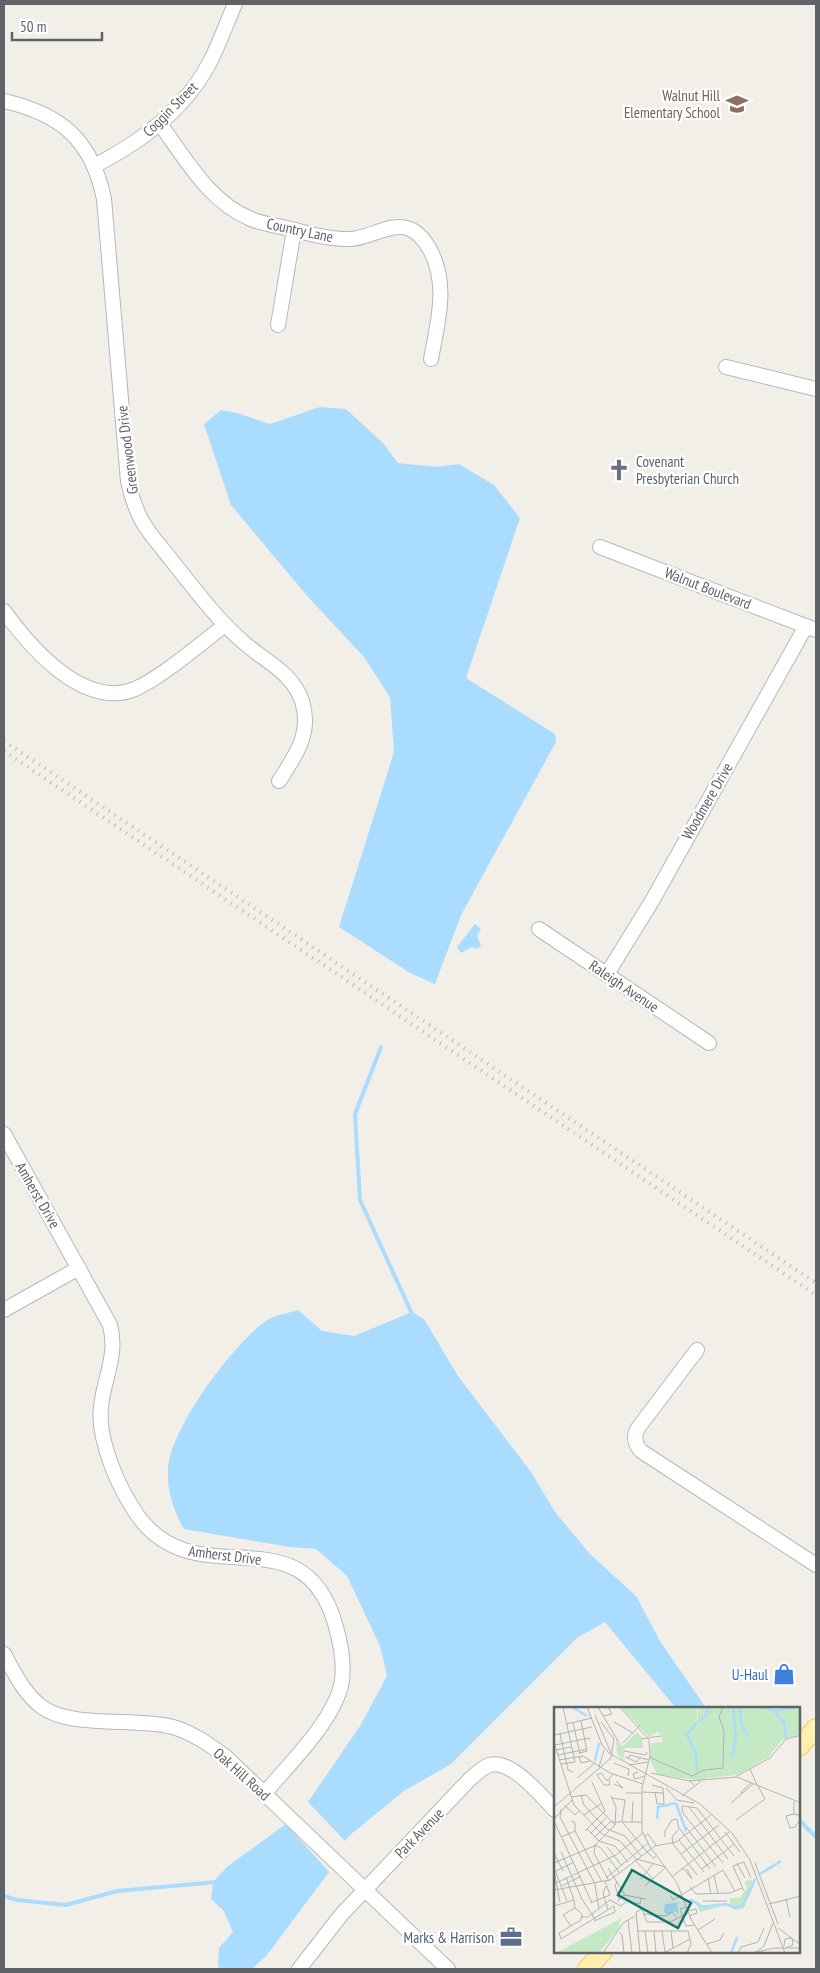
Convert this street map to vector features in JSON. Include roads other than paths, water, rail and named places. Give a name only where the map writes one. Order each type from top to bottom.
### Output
[{"type":"main road","points":[[800,1746],[816,1728]]},
{"type":"main road","points":[[587,1969],[602,1953]]},
{"type":"street","name":"Coggin Street","points":[[94,166],[138,141],[160,124],[200,79],[211,60],[235,4]]},
{"type":"street","name":"Greenwood Drive","points":[[4,101],[28,106],[58,121],[80,141],[94,166],[104,199],[128,482],[133,501],[147,530],[225,625],[243,642],[287,676],[301,699],[305,725],[304,739],[279,781]]},
{"type":"street","name":"Country Lane","points":[[160,124],[199,177],[226,204],[251,219],[294,230],[345,239],[364,237],[401,226],[410,229],[424,239],[438,269],[441,289],[441,306],[431,359]]},
{"type":"street","points":[[278,325],[294,230]]},
{"type":"street","points":[[726,367],[816,389]]},
{"type":"street","name":"Walnut Boulevard","points":[[600,547],[811,628]]},
{"type":"street","points":[[4,611],[62,673],[92,689],[108,693],[121,693],[143,685],[225,625]]},
{"type":"street","name":"Woodmere Drive","points":[[607,974],[652,901],[811,628]]},
{"type":"street","name":"Raleigh Avenue","points":[[539,929],[709,1043]]},
{"type":"street","name":"Amherst Drive","points":[[4,1134],[110,1325],[114,1339],[113,1356],[101,1407],[101,1425],[113,1466],[137,1514],[162,1540],[186,1552],[202,1556],[250,1557],[281,1562],[294,1567],[317,1584],[334,1620],[342,1661],[341,1686],[322,1723],[264,1794]]},
{"type":"street","points":[[4,1310],[78,1268]]},
{"type":"street","points":[[697,1350],[638,1428],[635,1438],[637,1445],[641,1451],[816,1565]]},
{"type":"street","name":"Oak Hill Road","points":[[4,1654],[32,1698],[53,1714],[79,1720],[117,1720],[173,1727],[210,1745],[448,1969]]},
{"type":"street","name":"Park Avenue","points":[[299,1969],[342,1914],[364,1890],[470,1779],[491,1765],[505,1766],[518,1774],[554,1809]]},
{"type":"water","points":[[320,407],[346,409],[384,444],[398,463],[436,467],[459,464],[494,485],[520,518],[466,678],[555,734],[556,742],[461,915],[435,984],[410,973],[339,927],[394,752],[390,697],[364,657],[309,598],[231,505],[204,424],[221,410],[237,413],[270,424]]},
{"type":"water","points":[[475,924],[481,929],[477,936],[481,946],[476,949],[472,947],[461,953],[457,947]]},
{"type":"water","points":[[298,1310],[322,1331],[354,1336],[412,1312],[424,1319],[458,1376],[531,1472],[555,1512],[590,1554],[636,1596],[660,1641],[705,1707],[675,1707],[605,1622],[577,1638],[451,1764],[404,1791],[345,1841],[308,1802],[360,1726],[387,1676],[380,1646],[347,1576],[316,1549],[290,1547],[184,1529],[174,1509],[169,1487],[168,1471],[171,1454],[190,1412],[220,1368],[252,1332],[269,1319]]},
{"type":"water","points":[[286,1824],[329,1872],[267,1955],[252,1969],[221,1969],[218,1966],[219,1948],[233,1932],[223,1910],[211,1899],[213,1882],[228,1866]]},
{"type":"waterway","points":[[381,1047],[355,1114],[360,1200],[413,1316]]},
{"type":"waterway","points":[[800,1821],[816,1837]]},
{"type":"waterway","points":[[4,1896],[17,1900],[66,1905],[117,1891],[216,1882]]},
{"type":"railway","points":[[4,741],[816,1283]]},
{"type":"railway","points":[[4,751],[816,1295]]},
{"type":"place","name":"Walnut Hill Elementary School","points":[[737,104]]},
{"type":"place","name":"Covenant Presbyterian Church","points":[[619,470]]},
{"type":"place","name":"U-Haul","points":[[784,1674]]},
{"type":"place","name":"Marks & Harrison","points":[[511,1937]]}]
